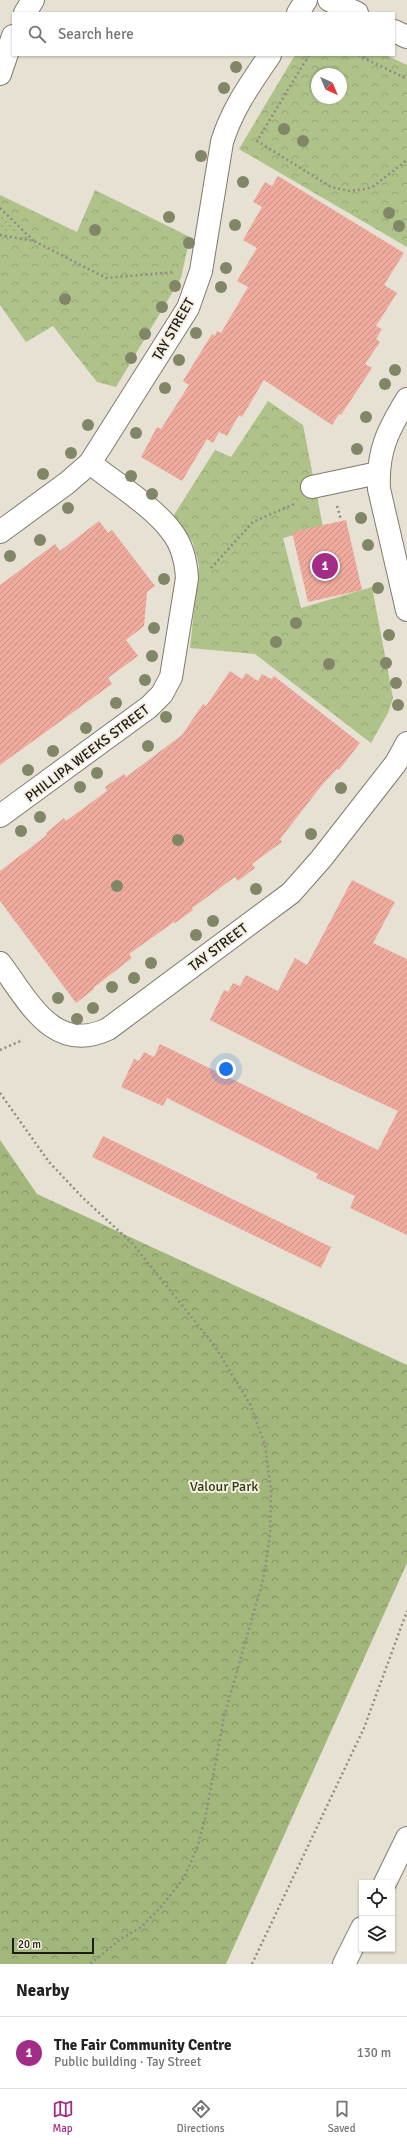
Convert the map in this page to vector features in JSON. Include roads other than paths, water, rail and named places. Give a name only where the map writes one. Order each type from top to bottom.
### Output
[{"type":"main road","points":[[26,12],[32,0]]},
{"type":"main road","points":[[299,12],[306,0]]},
{"type":"main road","points":[[330,0],[354,12]]},
{"type":"main road","points":[[395,31],[407,37]]},
{"type":"main road","points":[[0,74],[12,39]]},
{"type":"main road","name":"TAY STREET","points":[[0,532],[67,483],[90,463],[188,308],[201,271],[222,142],[228,122],[239,101],[269,56]]},
{"type":"main road","points":[[407,399],[386,437],[378,472],[380,495],[407,610]]},
{"type":"main road","name":"PHILLIPA WEEKS STREET","points":[[0,816],[129,724],[162,694],[173,670],[185,596],[186,563],[182,550],[173,532],[155,514],[90,463]]},
{"type":"main road","points":[[312,487],[378,472]]},
{"type":"main road","name":"TAY STREET","points":[[0,963],[50,1026],[71,1036],[83,1037],[95,1035],[108,1029],[291,892],[321,859],[396,764],[407,744]]},
{"type":"main road","points":[[386,1880],[407,1838]]},
{"type":"main road","points":[[344,1964],[359,1934]]},
{"type":"place","name":"The Fair Community Centre","points":[[325,566]]},
{"type":"park label","name":"Valour Park","points":[[224,1486]]}]
